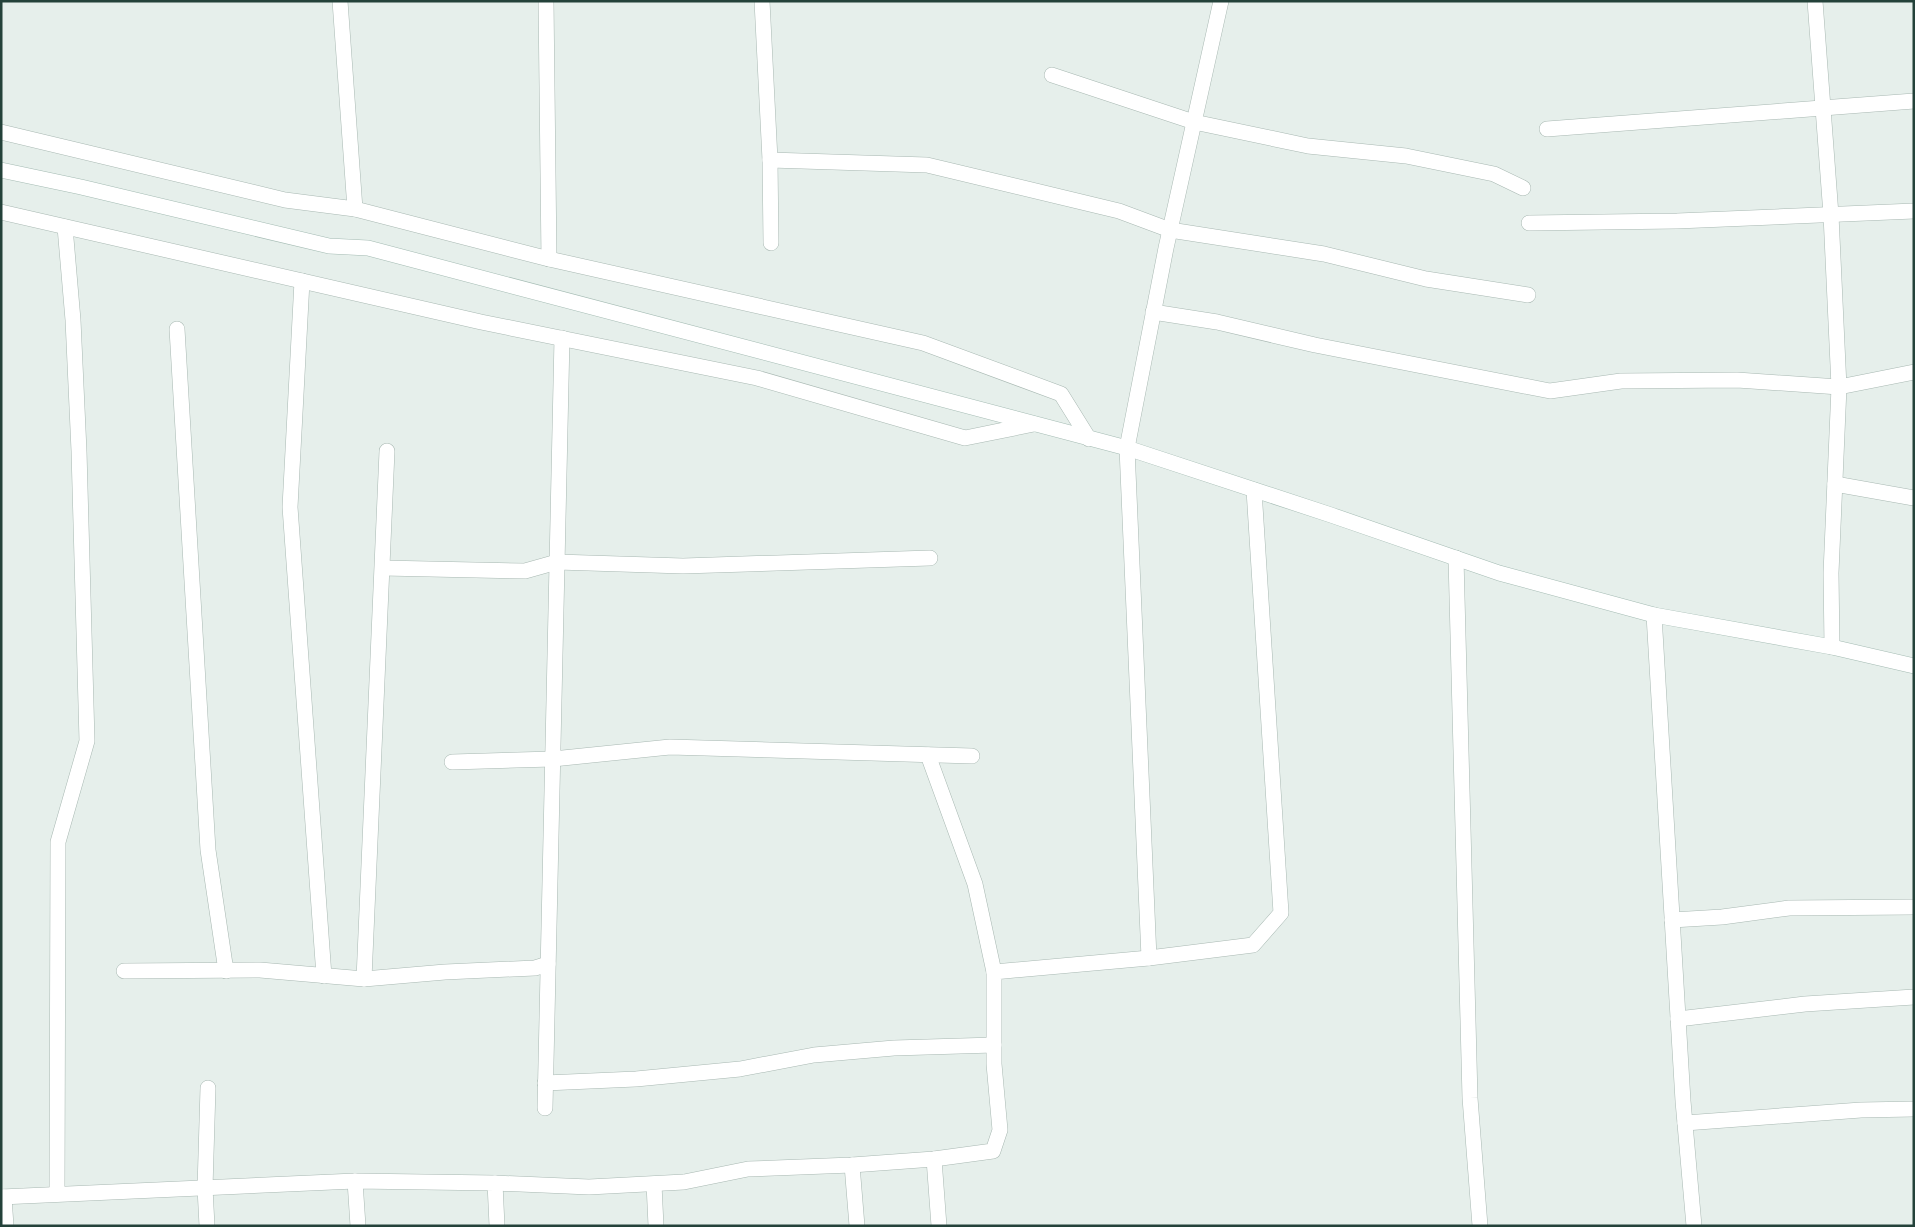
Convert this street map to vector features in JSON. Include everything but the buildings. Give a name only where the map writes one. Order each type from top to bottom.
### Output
[{"type":"street","points":[[340,1],[354,209]]},
{"type":"street","points":[[546,1],[549,259]]},
{"type":"street","points":[[762,1],[770,160],[771,243]]},
{"type":"street","points":[[1149,958],[1127,448],[1170,230],[1221,1]]},
{"type":"street","points":[[1815,1],[1831,215],[1839,387],[1830,574],[1832,647]]},
{"type":"street","points":[[1052,75],[1194,122],[1308,146],[1406,156],[1494,174],[1523,188]]},
{"type":"street","points":[[1548,129],[1914,101]]},
{"type":"street","points":[[1,132],[285,200],[354,209],[549,259],[924,343],[1061,394],[1090,438]]},
{"type":"street","points":[[770,160],[927,164],[1119,211],[1170,230],[1324,254],[1426,279],[1528,295]]},
{"type":"street","points":[[1,170],[329,246],[368,248],[1127,448],[1499,573],[1654,615],[1832,647],[1914,666]]},
{"type":"street","points":[[1529,222],[1677,221],[1914,211]]},
{"type":"street","points":[[1,212],[481,322],[757,378],[965,438],[1034,424]]},
{"type":"street","points":[[57,1194],[58,842],[87,741],[78,442],[65,227]]},
{"type":"street","points":[[302,281],[290,507],[324,976]]},
{"type":"street","points":[[1153,312],[1217,322],[1315,345],[1550,391],[1621,381],[1737,380],[1839,387],[1914,372]]},
{"type":"street","points":[[177,330],[208,850],[226,971]]},
{"type":"street","points":[[545,1108],[562,338]]},
{"type":"street","points":[[364,979],[388,452]]},
{"type":"street","points":[[1835,484],[1914,498]]},
{"type":"street","points":[[994,972],[1149,958],[1254,945],[1281,913],[1254,490]]},
{"type":"street","points":[[383,568],[525,571],[557,562],[683,566],[930,558]]},
{"type":"street","points":[[1456,558],[1470,1098],[1480,1226]]},
{"type":"street","points":[[1654,615],[1678,1019],[1694,1226]]},
{"type":"street","points":[[452,762],[553,759],[670,747],[972,756]]},
{"type":"street","points":[[6,1226],[3,1197],[355,1181],[589,1186],[654,1184],[684,1182],[748,1169],[852,1165],[934,1159],[993,1151],[1000,1130],[994,1064],[994,972],[974,884],[928,755]]},
{"type":"street","points":[[1672,920],[1722,917],[1789,908],[1914,906]]},
{"type":"street","points":[[124,970],[260,970],[364,979],[445,972],[535,968],[548,964]]},
{"type":"street","points":[[1678,1019],[1805,1004],[1914,997]]},
{"type":"street","points":[[545,1083],[636,1079],[731,1070],[814,1055],[876,1049],[994,1045]]},
{"type":"street","points":[[207,1226],[204,1188],[208,1088]]},
{"type":"street","points":[[1685,1123],[1862,1110],[1914,1109]]},
{"type":"street","points":[[934,1159],[939,1226]]},
{"type":"street","points":[[852,1165],[857,1226]]},
{"type":"street","points":[[355,1181],[358,1226]]},
{"type":"street","points":[[495,1183],[497,1226]]},
{"type":"street","points":[[654,1184],[656,1226]]}]
